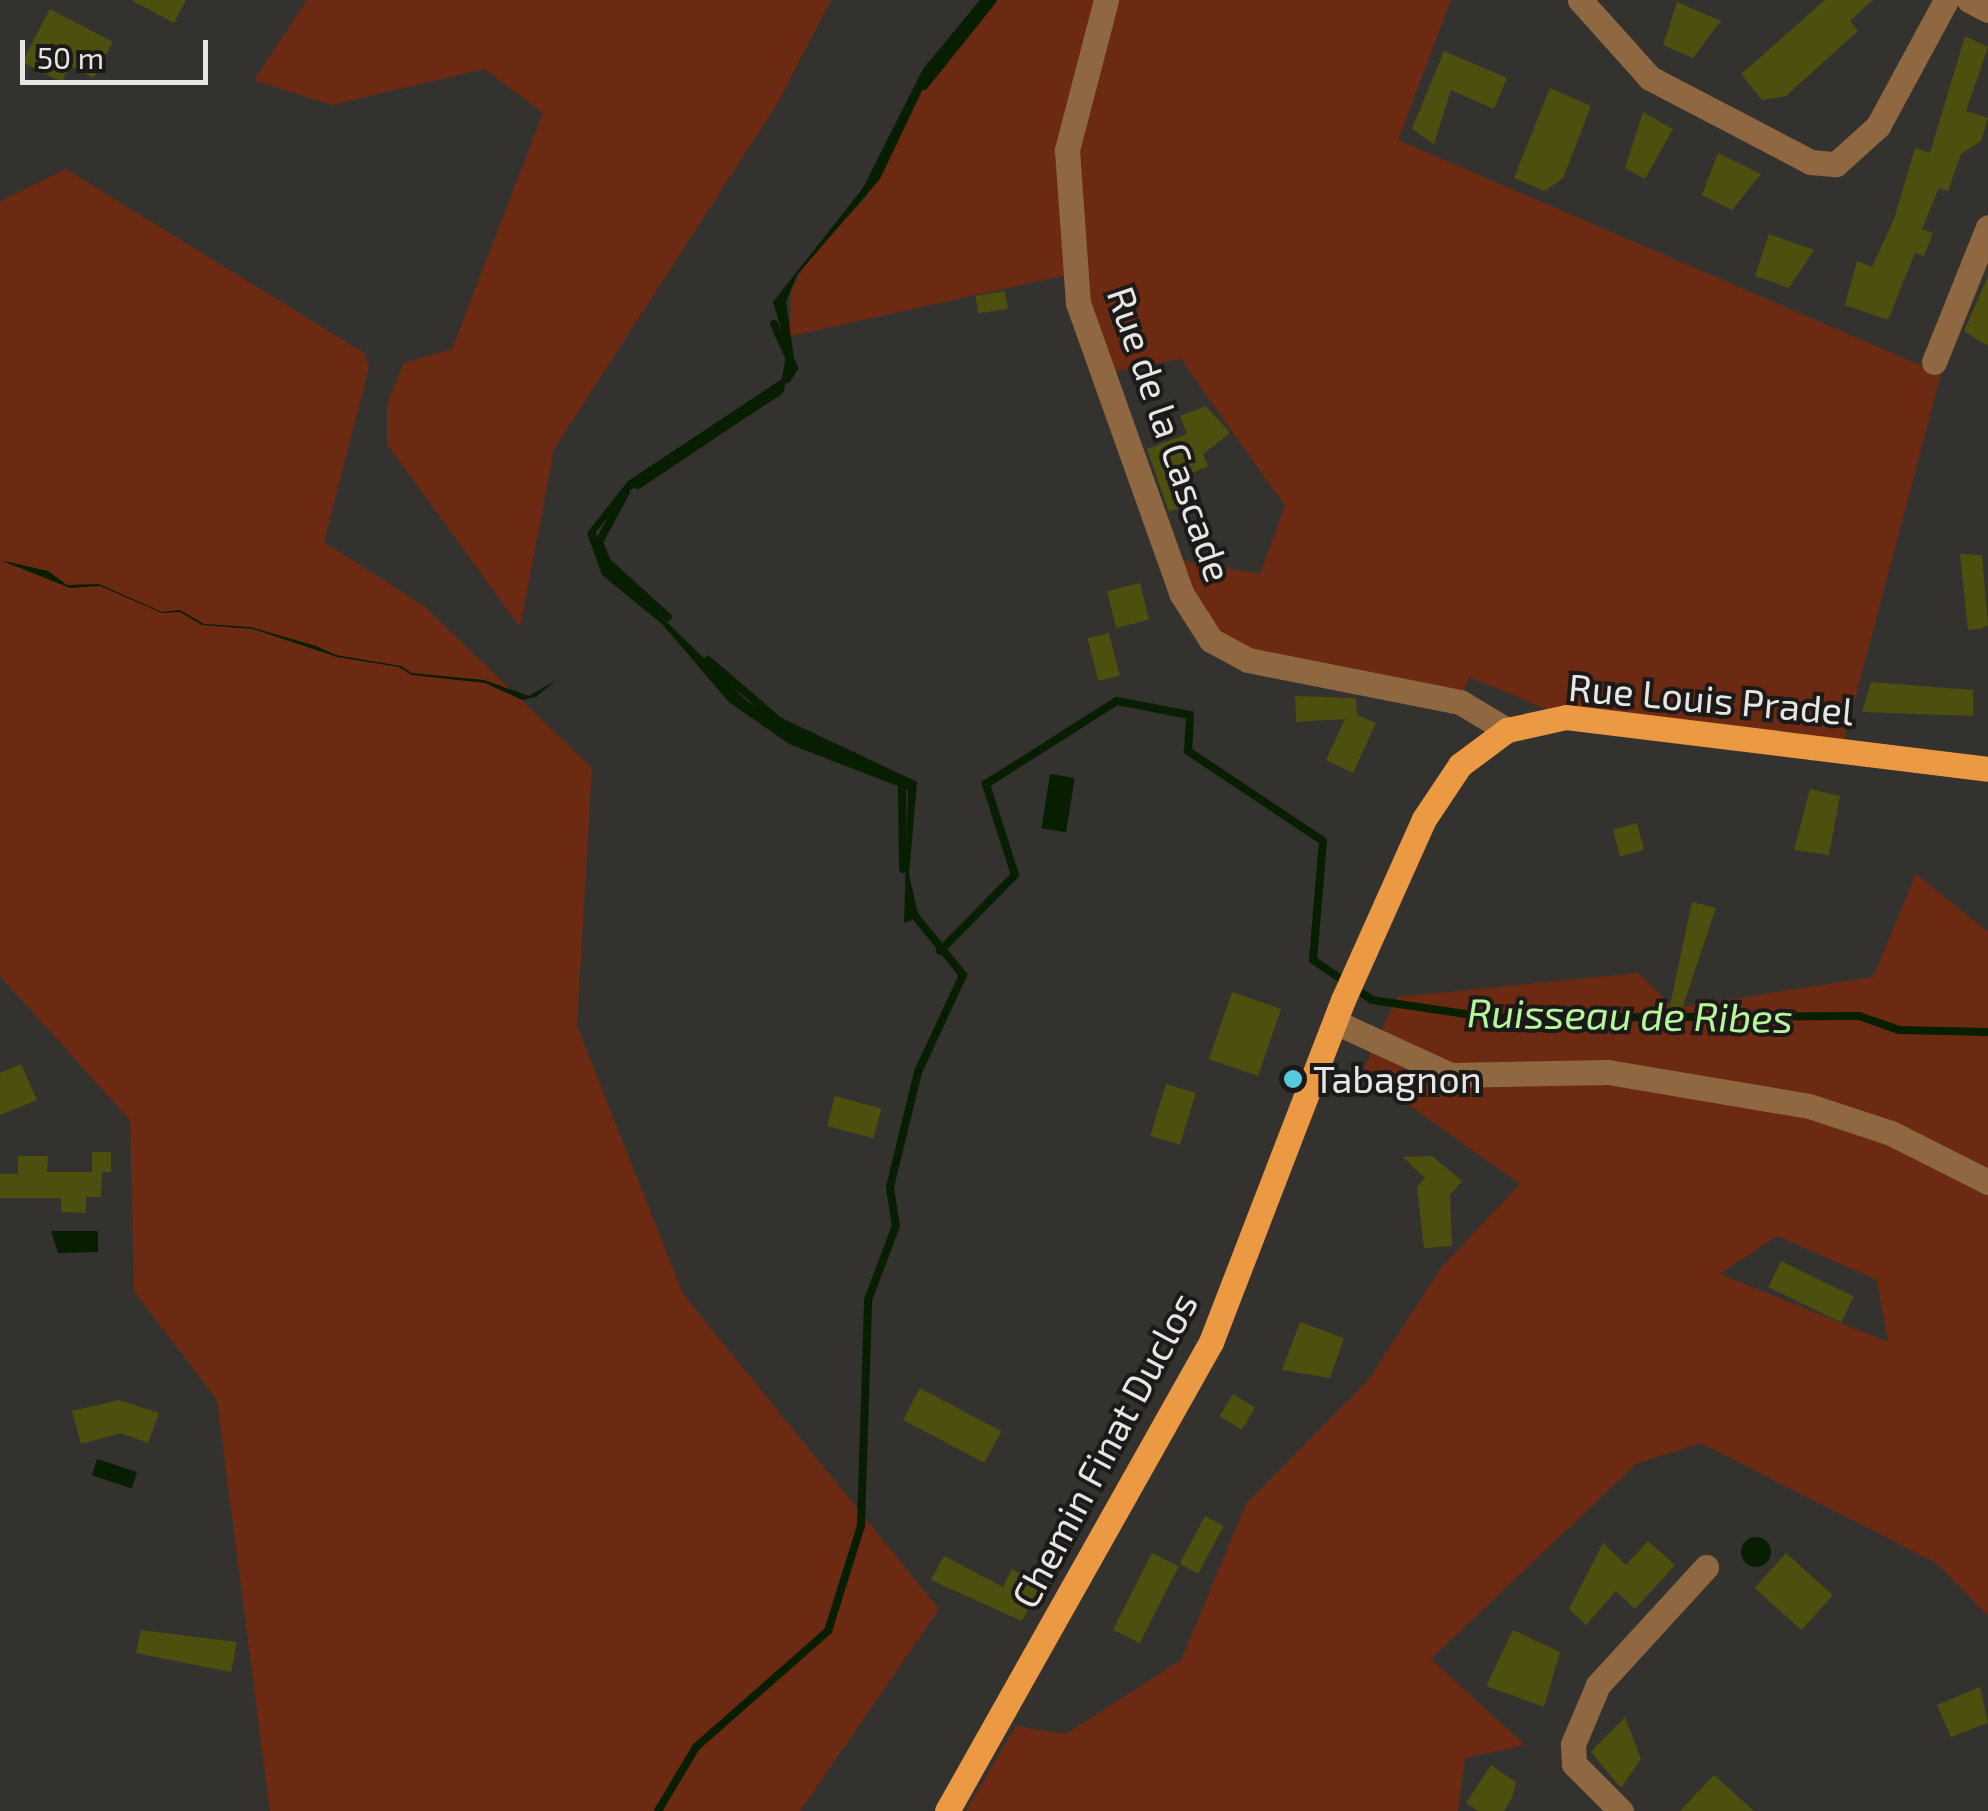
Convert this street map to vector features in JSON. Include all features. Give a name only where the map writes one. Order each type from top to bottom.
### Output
[{"type":"main road","name":"Rue Louis Pradel","points":[[1339,1011],[1424,819],[1460,765],[1508,730],[1566,717],[1988,769]]},
{"type":"main road","name":"Chemin Finat Duclos","points":[[947,1811],[1211,1342],[1339,1011]]},
{"type":"street","name":"Rue de la Cascade","points":[[1106,0],[1067,150],[1078,303],[1181,593],[1211,640],[1248,660],[1460,702],[1508,730]]},
{"type":"street","points":[[1580,0],[1650,78],[1811,162],[1836,164],[1878,126],[1946,0]]},
{"type":"street","points":[[1969,0],[1988,10]]},
{"type":"street","points":[[1934,362],[1988,227]]},
{"type":"street","points":[[1339,1011],[1451,1075],[1608,1072],[1809,1106],[1907,1140],[1988,1182]]},
{"type":"street","points":[[1621,1811],[1574,1764],[1573,1744],[1598,1685],[1706,1566]]},
{"type":"shaded area","points":[[307,0],[831,0],[777,104],[554,449],[520,627],[387,444],[387,404],[404,363],[452,349],[543,113],[485,69],[331,105],[254,80]]},
{"type":"shaded area","points":[[980,0],[991,0],[928,78],[880,179],[797,275],[786,302],[794,358],[782,394],[629,491],[596,532],[602,558],[748,702],[917,782],[909,875],[919,918],[904,923],[908,790],[789,744],[729,702],[662,624],[602,575],[587,533],[628,481],[782,379],[787,348],[773,302],[863,188],[923,69]]},
{"type":"shaded area","points":[[991,0],[1451,0],[1398,140],[1941,374],[1842,748],[1566,717],[1469,677],[1460,702],[1211,640],[1167,558],[1260,574],[1285,506],[1181,359],[1102,374],[1076,273],[790,336],[791,290],[812,253],[866,198],[923,90]]},
{"type":"shaded area","points":[[66,169],[364,353],[369,367],[324,542],[424,606],[592,768],[577,1026],[683,1294],[939,1609],[800,1811],[270,1811],[217,1400],[134,1291],[130,1120],[0,976],[0,201]]},
{"type":"shaded area","points":[[0,560],[48,571],[67,585],[99,584],[162,612],[180,610],[204,624],[251,627],[336,655],[401,666],[412,673],[484,680],[529,696],[556,680],[536,697],[522,700],[485,683],[412,675],[399,667],[337,657],[253,629],[202,625],[180,612],[162,613],[100,586],[70,588]]},
{"type":"shaded area","points":[[1050,774],[1075,778],[1066,832],[1041,828]]},
{"type":"shaded area","points":[[1916,874],[1988,932],[1988,1616],[1938,1564],[1701,1443],[1636,1464],[1431,1659],[1525,1745],[1465,1758],[1458,1811],[966,1811],[1016,1726],[1066,1734],[1181,1660],[1246,1504],[1369,1379],[1441,1268],[1520,1184],[1362,1072],[1397,997],[1638,973],[1674,1008],[1873,977]],"holes":[[[1777,1236],[1877,1280],[1888,1342],[1720,1274]]]},
{"type":"shaded area","points":[[51,1231],[98,1231],[98,1252],[58,1253]]},
{"type":"shaded area","points":[[97,1459],[137,1472],[132,1488],[92,1475]]},
{"type":"shaded area","points":[[1756,1537],[1767,1541],[1771,1552],[1767,1563],[1756,1567],[1745,1563],[1741,1552],[1745,1541]]},
{"type":"building","points":[[131,0],[186,0],[174,23]]},
{"type":"building","points":[[1825,0],[1873,0],[1850,21],[1858,31],[1786,96],[1762,100],[1741,74]]},
{"type":"building","points":[[1677,2],[1721,21],[1693,58],[1663,45]]},
{"type":"building","points":[[50,9],[113,42],[94,78],[70,66],[62,82],[22,62]]},
{"type":"building","points":[[1965,36],[1988,47],[1966,111],[1988,118],[1981,141],[1961,154],[1948,191],[1939,188],[1922,229],[1933,233],[1924,256],[1915,253],[1888,320],[1845,305],[1857,261],[1872,267],[1894,219],[1915,148],[1930,153]]},
{"type":"building","points":[[1444,51],[1507,78],[1494,109],[1451,90],[1434,144],[1412,129]]},
{"type":"building","points":[[1550,88],[1591,106],[1563,178],[1545,191],[1514,178]]},
{"type":"building","points":[[1643,112],[1673,129],[1645,179],[1625,168]]},
{"type":"building","points":[[1718,153],[1761,174],[1732,210],[1702,195]]},
{"type":"building","points":[[1769,234],[1814,250],[1789,288],[1755,276]]},
{"type":"building","points":[[1988,276],[1988,346],[1964,331]]},
{"type":"building","points":[[1005,291],[1008,309],[978,313],[975,296]]},
{"type":"building","points":[[1206,406],[1230,433],[1203,454],[1208,466],[1175,481],[1184,506],[1169,512],[1147,449],[1187,434],[1180,416]]},
{"type":"building","points":[[1960,554],[1982,555],[1988,625],[1981,629],[1968,630]]},
{"type":"building","points":[[1140,583],[1149,620],[1116,628],[1107,591]]},
{"type":"building","points":[[1109,633],[1120,676],[1098,681],[1088,638]]},
{"type":"building","points":[[1871,682],[1973,690],[1973,716],[1862,712]]},
{"type":"building","points":[[1295,696],[1356,698],[1357,715],[1376,723],[1353,773],[1326,760],[1345,719],[1296,722]]},
{"type":"building","points":[[1810,789],[1840,796],[1829,855],[1794,850]]},
{"type":"building","points":[[1637,823],[1644,850],[1620,857],[1613,829]]},
{"type":"building","points":[[1692,902],[1716,908],[1679,1018],[1668,1015]]},
{"type":"building","points":[[1232,992],[1281,1009],[1258,1076],[1209,1059]]},
{"type":"building","points":[[21,1064],[37,1100],[0,1115],[0,1073]]},
{"type":"building","points":[[1166,1084],[1196,1093],[1180,1145],[1150,1136]]},
{"type":"building","points":[[835,1096],[881,1108],[873,1138],[827,1126]]},
{"type":"building","points":[[92,1152],[111,1152],[111,1172],[92,1172]]},
{"type":"building","points":[[18,1156],[48,1156],[47,1172],[102,1172],[101,1197],[86,1197],[86,1213],[61,1212],[61,1198],[0,1198],[0,1174],[18,1174]]},
{"type":"building","points":[[1432,1156],[1462,1181],[1450,1195],[1452,1246],[1424,1248],[1417,1187],[1425,1178],[1403,1157]]},
{"type":"building","points":[[1781,1261],[1854,1297],[1841,1323],[1768,1287]]},
{"type":"building","points":[[1300,1322],[1344,1338],[1330,1378],[1282,1370]]},
{"type":"building","points":[[920,1388],[1001,1431],[984,1463],[903,1420]]},
{"type":"building","points":[[1233,1394],[1255,1407],[1242,1430],[1220,1416]]},
{"type":"building","points":[[119,1400],[159,1413],[148,1443],[121,1433],[81,1444],[72,1411]]},
{"type":"building","points":[[1205,1516],[1224,1526],[1198,1574],[1180,1564]]},
{"type":"building","points":[[1648,1541],[1675,1565],[1635,1609],[1616,1591],[1586,1625],[1569,1609],[1603,1543],[1626,1565]]},
{"type":"building","points":[[1152,1553],[1179,1567],[1140,1643],[1113,1630]]},
{"type":"building","points":[[1786,1553],[1833,1595],[1801,1630],[1755,1588]]},
{"type":"building","points":[[944,1556],[1003,1587],[1012,1569],[1041,1584],[1022,1621],[931,1580]]},
{"type":"building","points":[[141,1630],[237,1642],[231,1672],[136,1653]]},
{"type":"building","points":[[1513,1630],[1560,1652],[1544,1707],[1486,1686]]},
{"type":"building","points":[[1980,1687],[1988,1723],[1951,1737],[1937,1705]]},
{"type":"building","points":[[1625,1717],[1641,1759],[1621,1788],[1591,1752]]},
{"type":"building","points":[[1491,1765],[1516,1782],[1512,1798],[1504,1811],[1478,1811],[1466,1803]]},
{"type":"building","points":[[1714,1775],[1754,1811],[1680,1811]]},
{"type":"waterway","points":[[924,86],[993,0]]},
{"type":"waterway","points":[[774,324],[794,368],[787,379]]},
{"type":"waterway","points":[[638,485],[780,390]]},
{"type":"waterway","points":[[626,492],[599,542],[607,562],[668,617]]},
{"type":"waterway","points":[[708,660],[788,729]]},
{"type":"waterway","name":"Ruisseau de Ribes","points":[[940,951],[1015,875],[986,784],[1117,701],[1190,715],[1188,751],[1323,841],[1313,960],[1372,1000],[1492,1018],[1859,1016],[1899,1030],[1988,1032]]},
{"type":"waterway","points":[[902,787],[903,869]]},
{"type":"waterway","points":[[658,1811],[696,1747],[828,1631],[861,1526],[868,1300],[896,1226],[890,1187],[918,1072],[963,975],[912,912]]},
{"type":"place","name":"Tabagnon","points":[[1293,1079]]}]
